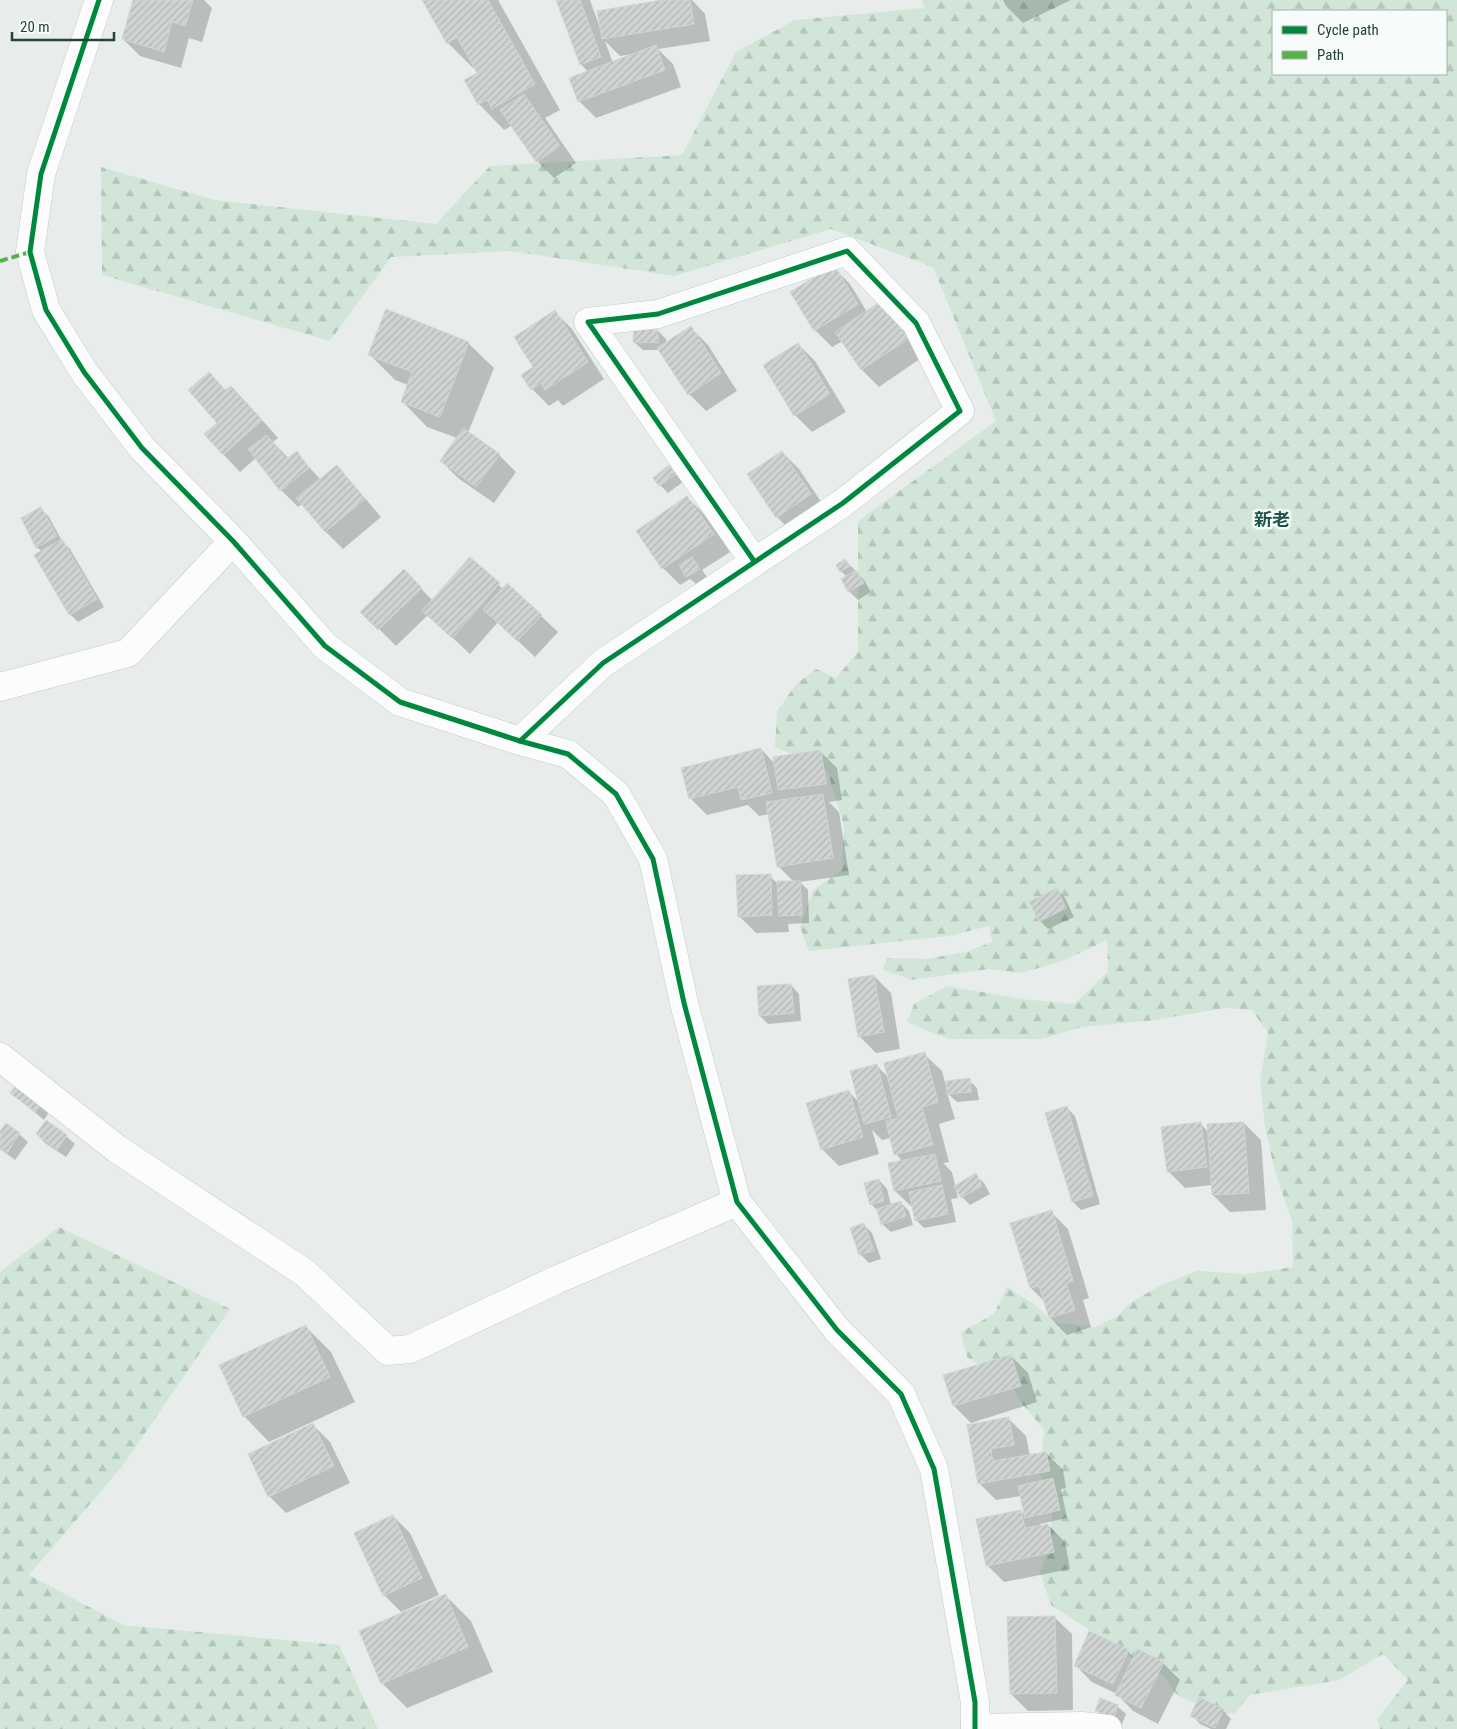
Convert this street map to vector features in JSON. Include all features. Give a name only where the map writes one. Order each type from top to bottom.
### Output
[{"type":"street","points":[[99,0],[41,174],[30,252],[46,310],[84,372],[142,448],[233,541],[325,646],[400,702],[520,741],[568,754],[616,794],[653,859],[684,1003],[737,1202],[837,1330],[900,1394],[934,1470],[975,1702],[975,1729],[1082,1726],[1108,1729]]},
{"type":"street","points":[[520,741],[603,663],[843,503],[960,411],[916,322],[846,251],[658,314],[588,322],[754,561]]},
{"type":"street","points":[[0,686],[128,653],[233,541]]},
{"type":"street","points":[[0,1057],[117,1149],[304,1273],[388,1351],[410,1349],[556,1280],[737,1202]]},
{"type":"green space","points":[[922,0],[1457,0],[1457,1729],[1380,1729],[1377,1719],[1408,1680],[1383,1654],[1339,1680],[1250,1695],[1235,1713],[1214,1713],[1176,1694],[1163,1675],[1128,1655],[1051,1605],[1040,1573],[1050,1543],[1053,1504],[1040,1474],[1044,1430],[1019,1400],[1011,1383],[967,1357],[961,1332],[994,1314],[1007,1287],[1035,1305],[1053,1322],[1095,1327],[1118,1316],[1130,1303],[1161,1285],[1197,1271],[1246,1274],[1293,1267],[1292,1221],[1275,1172],[1265,1127],[1260,1081],[1268,1033],[1252,1010],[1225,1008],[1155,1020],[1083,1027],[1041,1039],[948,1039],[907,1022],[914,1004],[947,986],[1022,999],[1074,1004],[1108,972],[1107,940],[1063,961],[1021,973],[989,969],[912,980],[883,970],[887,958],[927,959],[966,952],[992,942],[989,926],[949,936],[809,951],[800,927],[813,890],[842,870],[844,826],[827,770],[775,747],[777,712],[796,684],[816,669],[836,678],[858,652],[858,521],[996,421],[933,267],[831,229],[674,276],[511,251],[391,257],[330,341],[102,275],[101,167],[215,200],[436,224],[490,166],[682,155],[736,52],[795,20],[924,8]]},
{"type":"green space","points":[[59,1227],[230,1309],[121,1468],[29,1575],[123,1625],[339,1645],[378,1729],[0,1729],[0,1272]]},
{"type":"building","points":[[133,0],[193,0],[185,26],[172,22],[164,52],[122,39]]},
{"type":"building","points":[[422,0],[488,0],[535,84],[492,109],[487,100],[478,105],[464,80],[477,73],[457,37],[447,44]]},
{"type":"building","points":[[556,0],[580,0],[601,57],[580,65]]},
{"type":"building","points":[[662,0],[690,0],[694,24],[602,39],[597,11]]},
{"type":"building","points":[[656,45],[665,70],[578,102],[569,78]]},
{"type":"building","points":[[524,94],[560,146],[536,162],[500,110]]},
{"type":"building","points":[[834,265],[858,304],[814,331],[790,292]]},
{"type":"building","points":[[881,301],[908,339],[861,370],[835,332]]},
{"type":"building","points":[[386,309],[469,342],[440,417],[401,402],[412,372],[368,355]]},
{"type":"building","points":[[555,310],[588,362],[545,390],[541,383],[531,390],[521,375],[533,367],[514,337]]},
{"type":"building","points":[[691,326],[721,373],[688,395],[657,348]]},
{"type":"building","points":[[634,329],[658,330],[658,343],[633,342]]},
{"type":"building","points":[[798,343],[830,394],[794,416],[763,365]]},
{"type":"building","points":[[209,372],[225,390],[231,386],[262,420],[223,455],[204,434],[217,423],[188,390]]},
{"type":"building","points":[[463,428],[500,454],[476,487],[440,461]]},
{"type":"building","points":[[267,435],[286,459],[297,451],[309,468],[280,491],[248,449]]},
{"type":"building","points":[[782,451],[811,494],[776,518],[747,474]]},
{"type":"building","points":[[337,465],[365,499],[325,532],[296,498]]},
{"type":"building","points":[[669,465],[676,474],[659,486],[653,478]]},
{"type":"building","points":[[687,496],[714,534],[662,569],[636,531]]},
{"type":"building","points":[[41,507],[57,536],[36,548],[21,518]]},
{"type":"building","points":[[62,539],[97,599],[69,615],[34,555]]},
{"type":"building","points":[[470,557],[500,583],[452,638],[422,611]]},
{"type":"building","points":[[692,557],[700,569],[686,577],[679,565]]},
{"type":"building","points":[[845,559],[850,566],[840,572],[836,565]]},
{"type":"building","points":[[404,569],[422,588],[378,630],[360,612]]},
{"type":"building","points":[[856,570],[864,583],[848,592],[841,579]]},
{"type":"building","points":[[507,583],[542,615],[517,641],[483,609]]},
{"type":"building","points":[[761,748],[772,793],[741,800],[738,787],[689,799],[681,768]]},
{"type":"building","points":[[821,750],[826,784],[778,790],[773,757]]},
{"type":"building","points":[[823,794],[833,858],[777,867],[766,802]]},
{"type":"building","points":[[771,874],[772,915],[738,917],[736,875]]},
{"type":"building","points":[[777,881],[800,881],[802,915],[779,916]]},
{"type":"building","points":[[1057,888],[1066,908],[1039,922],[1029,902]]},
{"type":"building","points":[[874,975],[884,1032],[858,1037],[848,979]]},
{"type":"building","points":[[791,984],[794,1013],[759,1016],[757,986]]},
{"type":"building","points":[[925,1052],[938,1102],[922,1107],[933,1145],[894,1155],[886,1121],[898,1118],[884,1063]]},
{"type":"building","points":[[877,1064],[891,1117],[864,1124],[850,1071]]},
{"type":"building","points":[[970,1078],[971,1092],[947,1094],[946,1081]]},
{"type":"building","points":[[17,1084],[42,1103],[35,1112],[10,1093]]},
{"type":"building","points":[[849,1090],[863,1137],[821,1150],[806,1103]]},
{"type":"building","points":[[1067,1106],[1093,1196],[1072,1202],[1045,1113]]},
{"type":"building","points":[[46,1120],[67,1135],[57,1150],[36,1134]]},
{"type":"building","points":[[1201,1122],[1207,1167],[1167,1172],[1161,1127]]},
{"type":"building","points":[[1244,1122],[1249,1193],[1212,1195],[1207,1124]]},
{"type":"building","points":[[6,1123],[20,1133],[7,1153],[0,1148],[0,1131]]},
{"type":"building","points":[[935,1154],[941,1181],[894,1191],[888,1163]]},
{"type":"building","points":[[976,1173],[982,1186],[961,1198],[954,1186]]},
{"type":"building","points":[[879,1179],[884,1201],[870,1205],[864,1183]]},
{"type":"building","points":[[942,1185],[948,1214],[915,1221],[909,1192]]},
{"type":"building","points":[[901,1201],[906,1216],[881,1225],[877,1209]]},
{"type":"building","points":[[1052,1210],[1073,1281],[1066,1283],[1075,1310],[1049,1318],[1039,1286],[1030,1288],[1010,1223]]},
{"type":"building","points":[[864,1223],[874,1251],[859,1255],[850,1228]]},
{"type":"building","points":[[306,1325],[330,1377],[243,1417],[219,1365]]},
{"type":"building","points":[[1011,1355],[1021,1386],[953,1406],[943,1375]]},
{"type":"building","points":[[1009,1417],[1014,1445],[991,1449],[993,1461],[1046,1452],[1050,1471],[978,1484],[967,1425]]},
{"type":"building","points":[[313,1423],[334,1466],[268,1497],[248,1454]]},
{"type":"building","points":[[1053,1478],[1060,1510],[1025,1518],[1018,1486]]},
{"type":"building","points":[[1021,1510],[1025,1528],[1048,1524],[1054,1552],[986,1566],[976,1519]]},
{"type":"building","points":[[393,1515],[422,1578],[383,1596],[354,1533]]},
{"type":"building","points":[[446,1594],[468,1647],[381,1684],[359,1631]]},
{"type":"building","points":[[1055,1616],[1057,1693],[1010,1694],[1007,1617]]},
{"type":"building","points":[[1089,1631],[1129,1650],[1113,1684],[1074,1666]]},
{"type":"building","points":[[1137,1649],[1164,1662],[1141,1708],[1115,1695]]},
{"type":"building","points":[[1199,1697],[1224,1709],[1215,1728],[1190,1716]]},
{"type":"building","points":[[1100,1698],[1118,1705],[1114,1717],[1095,1711]]},
{"type":"marked path","points":[[0,261],[30,252]]},
{"type":"cycle path","points":[[99,0],[41,174],[30,252],[46,310],[84,372],[142,448],[233,541],[325,646],[400,702],[520,741],[568,754],[616,794],[653,859],[684,1003],[737,1202],[837,1330],[901,1394],[934,1469],[975,1702],[975,1729]]},
{"type":"cycle path","points":[[520,741],[603,663],[843,503],[960,411],[916,323],[847,251],[658,314],[588,322],[754,561]]},
{"type":"district","name":"新老","points":[[1272,519]]}]
